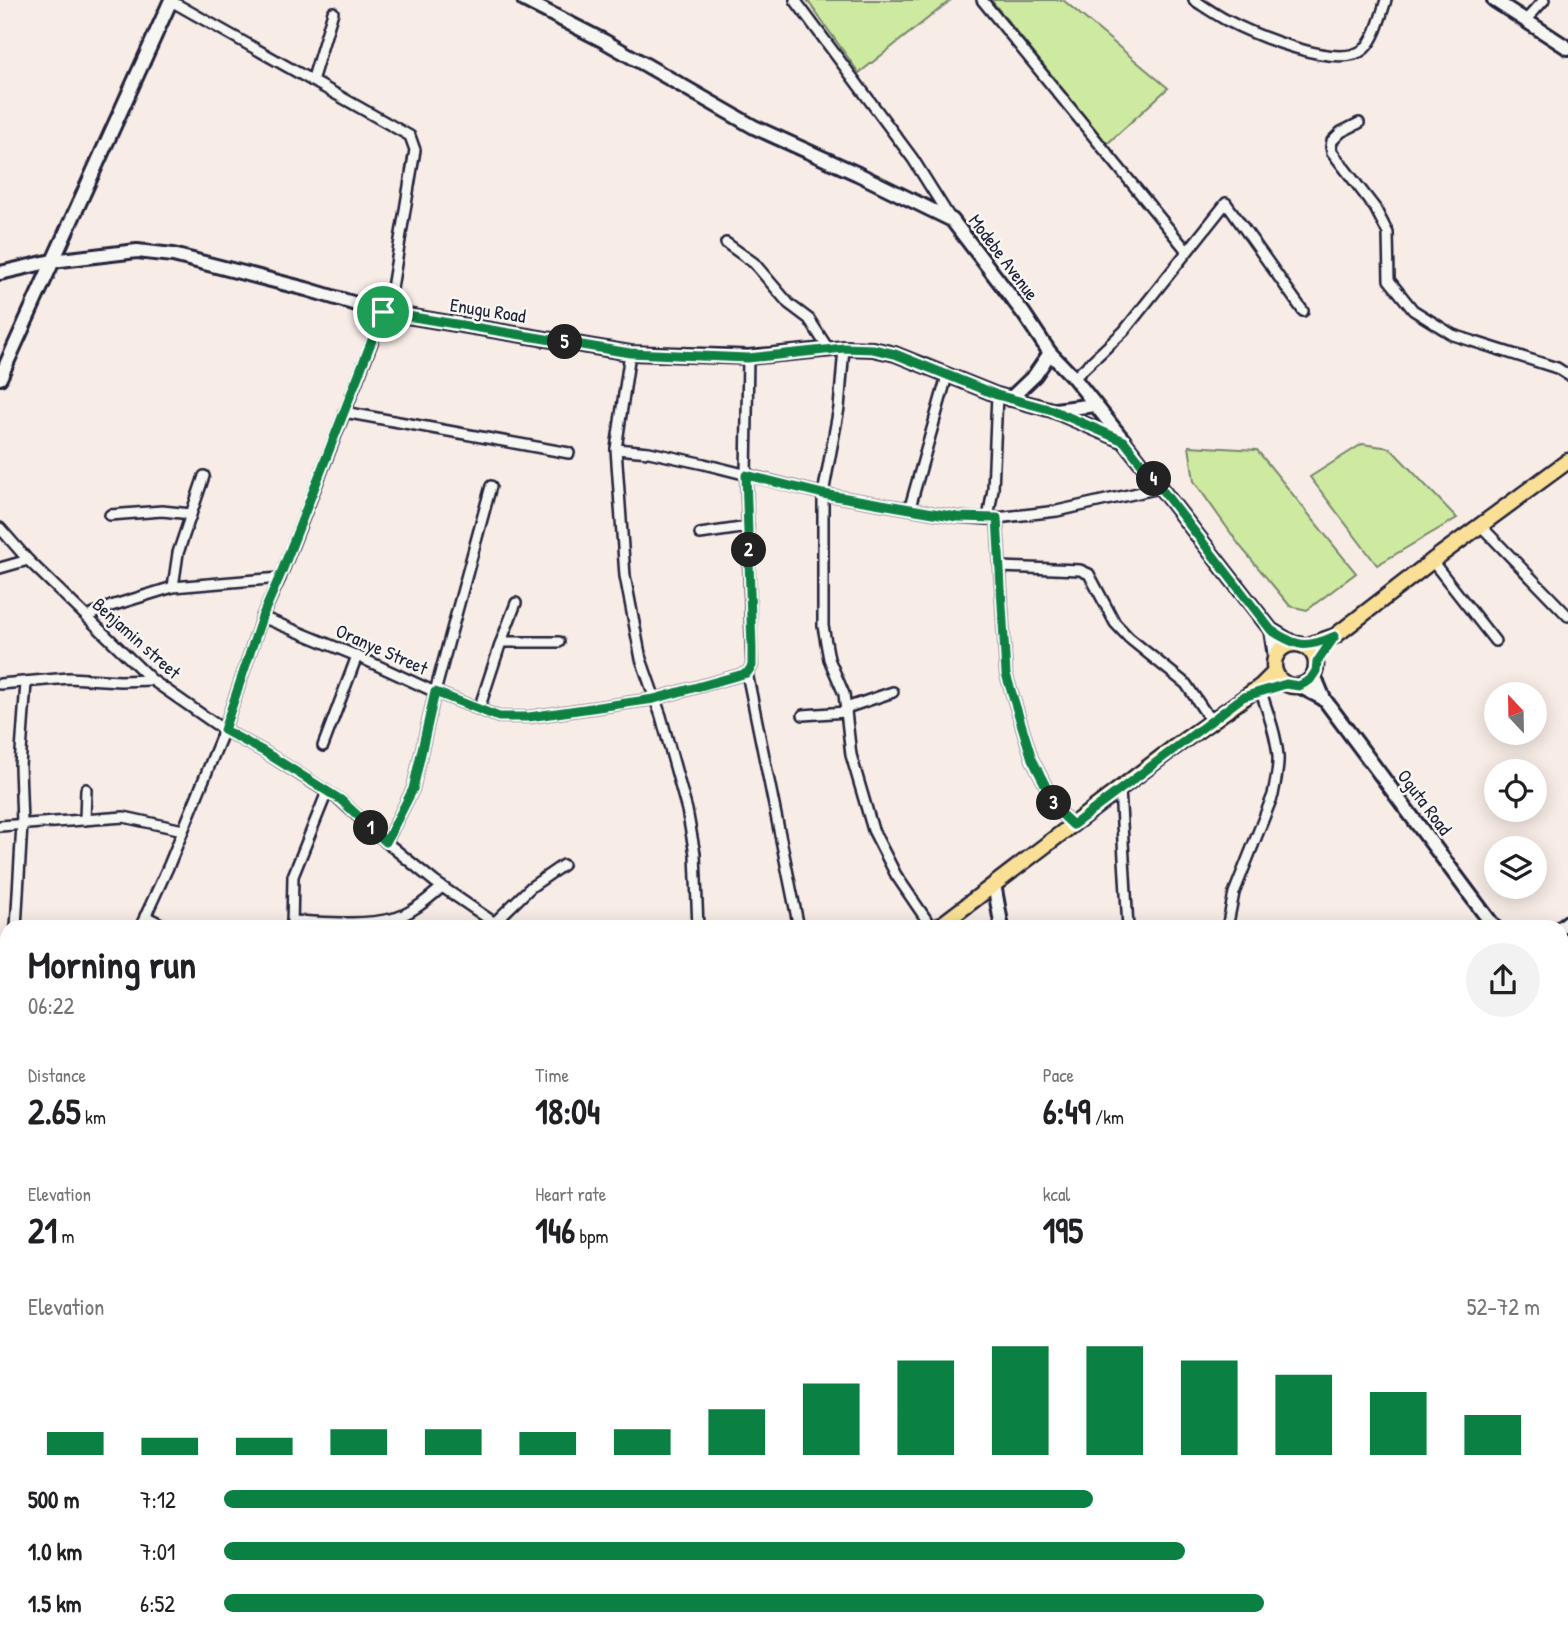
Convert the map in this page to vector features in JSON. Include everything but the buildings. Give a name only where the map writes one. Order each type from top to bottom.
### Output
[{"type":"main road","points":[[1243,697],[1305,684],[1335,636],[1568,461]]},
{"type":"main road","points":[[946,920],[1120,789],[1170,748],[1268,680],[1275,672],[1275,656],[1282,648],[1335,636]]},
{"type":"main road","points":[[1299,645],[1311,650],[1315,669]]},
{"type":"main road","points":[[1275,672],[1292,685]]},
{"type":"street","points":[[0,378],[6,351],[52,261],[171,0],[410,136],[414,144],[391,294],[280,578],[262,617],[224,730],[143,920]]},
{"type":"street","name":"Modebe Avenue","points":[[524,0],[604,41],[754,127],[951,220],[1024,314],[1050,353],[1074,378],[1271,630]]},
{"type":"street","points":[[795,0],[913,159],[951,220]]},
{"type":"street","points":[[982,0],[1187,251]]},
{"type":"street","points":[[1194,0],[1227,20],[1289,46],[1341,57],[1352,56],[1370,42],[1387,0]]},
{"type":"street","points":[[1494,0],[1568,48]]},
{"type":"street","points":[[1525,20],[1544,0]]},
{"type":"street","points":[[312,81],[332,12]]},
{"type":"street","points":[[1359,123],[1336,136],[1331,147],[1332,152],[1375,208],[1388,233],[1389,280],[1413,310],[1453,335],[1557,368],[1568,375]]},
{"type":"street","points":[[1074,378],[1124,331],[1226,202],[1303,312]]},
{"type":"street","points":[[726,243],[754,263],[789,304],[809,318],[829,350]]},
{"type":"street","name":"Enugu Road","points":[[0,273],[52,261],[137,251],[173,255],[383,312],[630,353],[748,358],[844,348],[873,349],[895,354],[997,395],[1052,410]]},
{"type":"street","points":[[844,348],[839,408],[823,494],[823,626],[829,659],[844,694],[850,755],[873,830],[896,875],[929,920]]},
{"type":"street","points":[[630,353],[616,449],[625,576],[641,659],[687,810],[695,854],[698,920]]},
{"type":"street","points":[[1010,399],[1035,375],[1050,353]]},
{"type":"street","points":[[748,358],[746,475],[752,666],[747,673],[797,920]]},
{"type":"street","points":[[909,507],[947,376]]},
{"type":"street","points":[[997,395],[993,519],[1000,567],[1006,674],[1032,759],[1059,812],[1073,825]]},
{"type":"street","points":[[1052,410],[1095,405]]},
{"type":"street","points":[[1052,410],[1124,441]]},
{"type":"street","points":[[344,412],[569,453]]},
{"type":"street","points":[[616,449],[649,452],[823,494],[957,517],[993,519],[1057,511],[1160,488]]},
{"type":"street","points":[[173,587],[178,553],[204,476]]},
{"type":"street","points":[[386,842],[413,789],[435,692],[491,486]]},
{"type":"street","points":[[110,514],[162,511],[191,514]]},
{"type":"street","points":[[1480,525],[1568,616]]},
{"type":"street","points":[[700,534],[748,527]]},
{"type":"street","name":"Benjamin street","points":[[0,528],[28,560],[152,680],[224,730],[341,800],[386,842],[442,887],[491,920]]},
{"type":"street","points":[[0,568],[28,560]]},
{"type":"street","points":[[1432,561],[1495,641]]},
{"type":"street","points":[[1000,567],[1080,570],[1089,574],[1115,623],[1129,638],[1186,684],[1211,721]]},
{"type":"street","points":[[87,617],[111,606],[173,587],[280,578]]},
{"type":"street","points":[[480,709],[516,603]]},
{"type":"street","name":"Oranye Street","points":[[262,617],[499,717],[529,717],[654,699],[747,673]]},
{"type":"street","points":[[1271,630],[1299,645]]},
{"type":"street","points":[[1271,630],[1275,656]]},
{"type":"street","points":[[501,642],[559,642]]},
{"type":"street","points":[[323,746],[357,656]]},
{"type":"street","points":[[1315,669],[1324,699]]},
{"type":"street","points":[[0,684],[69,678],[152,680]]},
{"type":"street","points":[[16,920],[22,824],[20,766],[26,683]]},
{"type":"street","points":[[1292,685],[1324,699]]},
{"type":"street","points":[[803,715],[846,710],[893,692]]},
{"type":"street","points":[[1229,920],[1234,893],[1274,786],[1278,758],[1273,727],[1261,692]]},
{"type":"street","name":"Oguta Road","points":[[1324,699],[1489,920]]},
{"type":"street","points":[[85,820],[86,789]]},
{"type":"street","points":[[1120,789],[1128,920]]},
{"type":"street","points":[[292,920],[293,876],[327,792]]},
{"type":"street","points":[[0,827],[124,817],[183,830]]},
{"type":"street","points":[[502,920],[531,887],[563,865]]},
{"type":"street","points":[[994,884],[1001,920]]},
{"type":"street","points":[[375,920],[393,919],[426,901],[442,887]]},
{"type":"street","points":[[145,916],[153,920]]},
{"type":"green space","points":[[807,0],[951,0],[859,73]]},
{"type":"green space","points":[[991,0],[1063,0],[1168,88],[1107,144]]},
{"type":"green space","points":[[1362,444],[1390,448],[1457,518],[1377,565],[1310,477]]},
{"type":"green space","points":[[1189,446],[1257,450],[1356,573],[1307,610],[1290,606],[1240,546],[1194,481]]},
{"type":"route","points":[[383,312],[630,353],[748,358],[844,348],[873,349],[895,354],[997,395],[1052,410],[1124,441],[1271,630],[1293,643],[1306,646],[1335,636],[1317,662],[1314,675],[1305,684],[1286,684],[1243,697],[1073,825],[1059,812],[1032,759],[1006,674],[997,518],[957,517],[823,494],[746,475],[752,648],[752,666],[747,673],[654,699],[529,717],[499,717],[435,692],[413,789],[386,842],[341,800],[224,730],[262,617],[383,312]]}]
